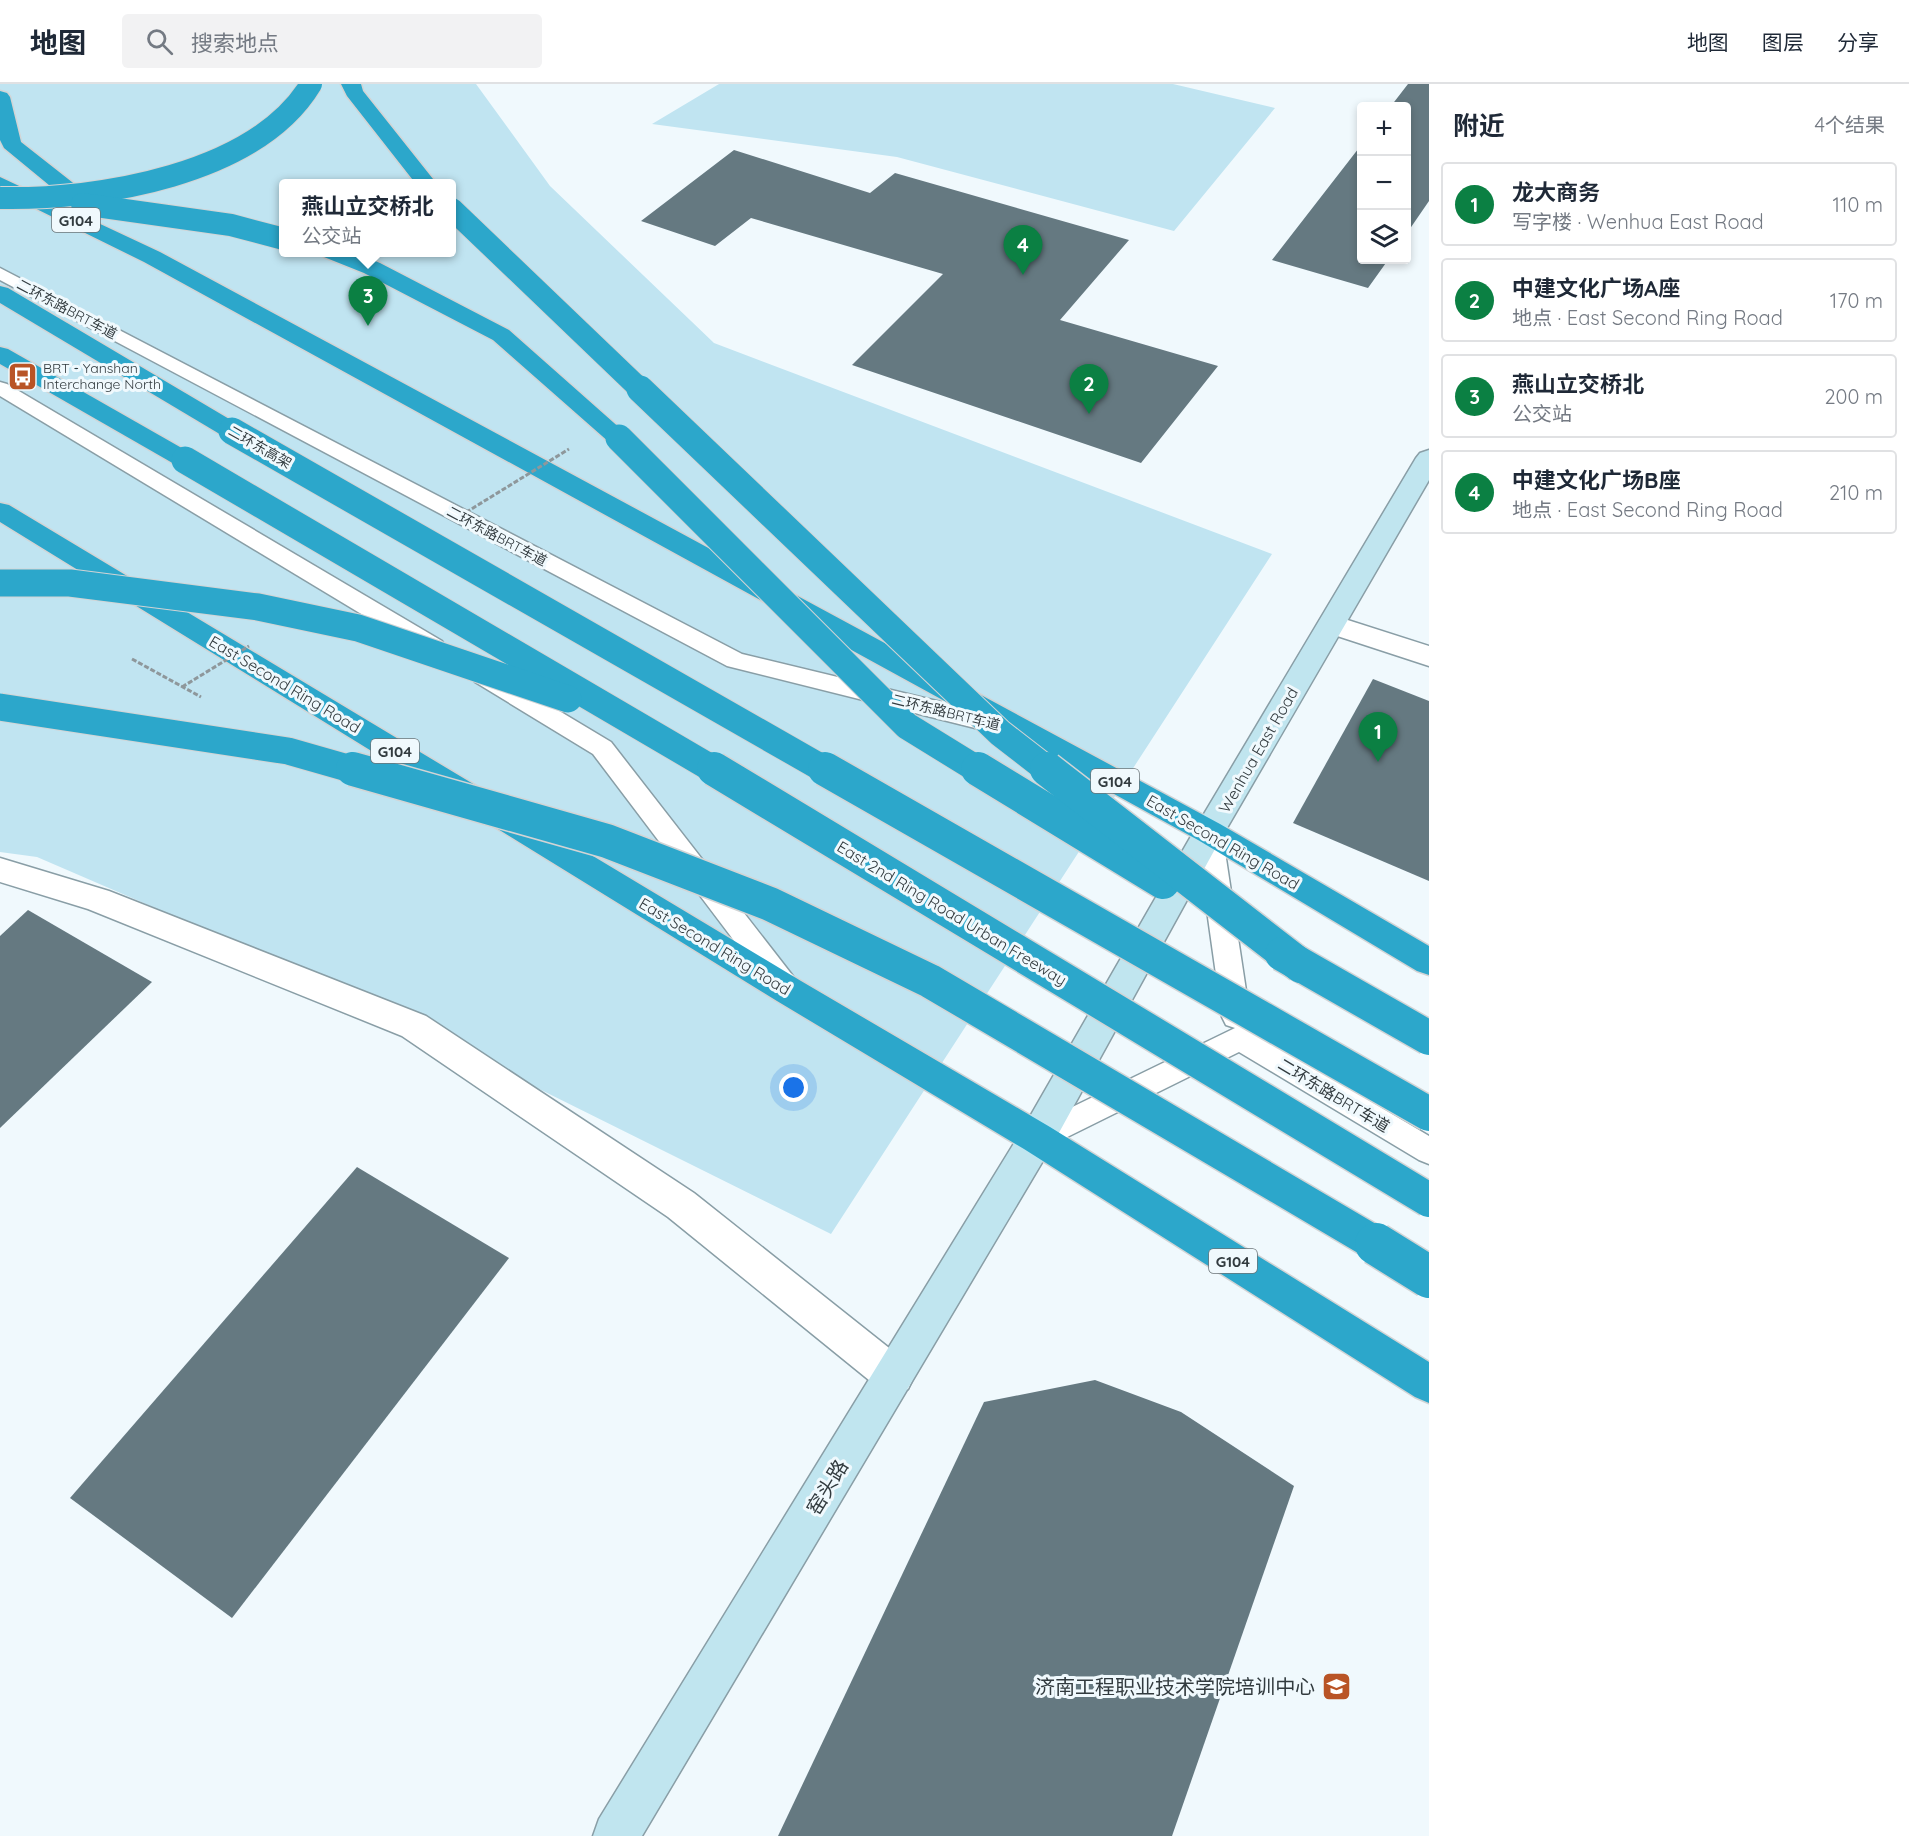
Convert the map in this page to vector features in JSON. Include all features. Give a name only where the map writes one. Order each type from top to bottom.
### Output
[{"type":"highway","points":[[0,198],[76,195],[130,186],[184,173],[228,154],[267,132],[298,105],[311,84]]},
{"type":"highway","points":[[351,84],[354,92],[424,179]]},
{"type":"highway","points":[[0,97],[11,144],[152,257]]},
{"type":"highway","name":"East Second Ring Road","points":[[0,183],[152,257],[1209,832],[1429,962]]},
{"type":"highway","points":[[0,203],[86,204],[231,225],[279,238]]},
{"type":"highway","points":[[456,213],[1000,733],[1301,966]]},
{"type":"highway","points":[[345,257],[372,267],[501,335],[619,438],[907,726],[1301,966],[1429,1038]]},
{"type":"highway","points":[[0,292],[232,431],[1429,1114]]},
{"type":"highway","name":"East 2nd Ring Road Urban Freeway","points":[[0,354],[635,722],[1429,1200]]},
{"type":"highway","name":"East Second Ring Road","points":[[0,511],[789,991],[1037,1138],[1429,1384]]},
{"type":"highway","points":[[0,583],[70,583],[157,592],[258,607],[358,628],[635,722]]},
{"type":"highway","points":[[0,707],[288,751],[607,842],[770,904],[930,981],[1330,1215],[1429,1277]]},
{"type":"main road","name":"Wenhua East Road","points":[[1037,1138],[1209,832],[1429,458]]},
{"type":"main road","name":"窑头路","points":[[616,1836],[1037,1138]]},
{"type":"street","points":[[1332,624],[1429,656]]},
{"type":"street","points":[[0,870],[98,900],[414,1026],[681,1205],[894,1376]]},
{"type":"lane","name":"二环东路BRT车道","points":[[0,273],[735,660],[1020,730]]},
{"type":"lane","points":[[0,388],[602,748],[789,991]]},
{"type":"lane","points":[[1037,1138],[1239,1038],[1209,832]]},
{"type":"lane","name":"二环东路BRT车道","points":[[1239,1038],[1429,1151]]},
{"type":"path","points":[[132,659],[210,703]]},
{"type":"shaded area","points":[[0,84],[476,84],[550,186],[714,343],[1272,554],[831,1234],[308,974],[37,857],[0,852]]},
{"type":"shaded area","points":[[719,84],[1173,84],[1275,108],[1174,231],[897,157],[652,124]]},
{"type":"building","points":[[1408,84],[1429,84],[1429,201],[1411,227],[1411,102],[1394,102]]},
{"type":"building","points":[[734,150],[870,193],[895,173],[1129,240],[1060,320],[1218,366],[1141,463],[852,365],[943,274],[751,218],[715,246],[641,221]]},
{"type":"building","points":[[1357,150],[1357,264],[1385,264],[1368,288],[1272,260]]},
{"type":"building","points":[[1373,679],[1429,701],[1429,881],[1293,823]]},
{"type":"building","points":[[28,910],[152,982],[0,1128],[0,936]]},
{"type":"building","points":[[357,1167],[509,1258],[232,1618],[70,1498]]},
{"type":"building","points":[[1095,1380],[1181,1412],[1294,1486],[1172,1836],[778,1836],[984,1402]]},
{"type":"place","name":"中建文化广场B座","points":[[1023,275]]},
{"type":"place","name":"燕山立交桥北","points":[[368,326]]},
{"type":"place","name":"BRT - Yanshan Interchange North","points":[[22,376]]},
{"type":"place","name":"中建文化广场A座","points":[[1089,414]]},
{"type":"place","name":"龙大商务","points":[[1378,762]]},
{"type":"place","name":"济南工程职业技术学院培训中心","points":[[1336,1686]]}]
